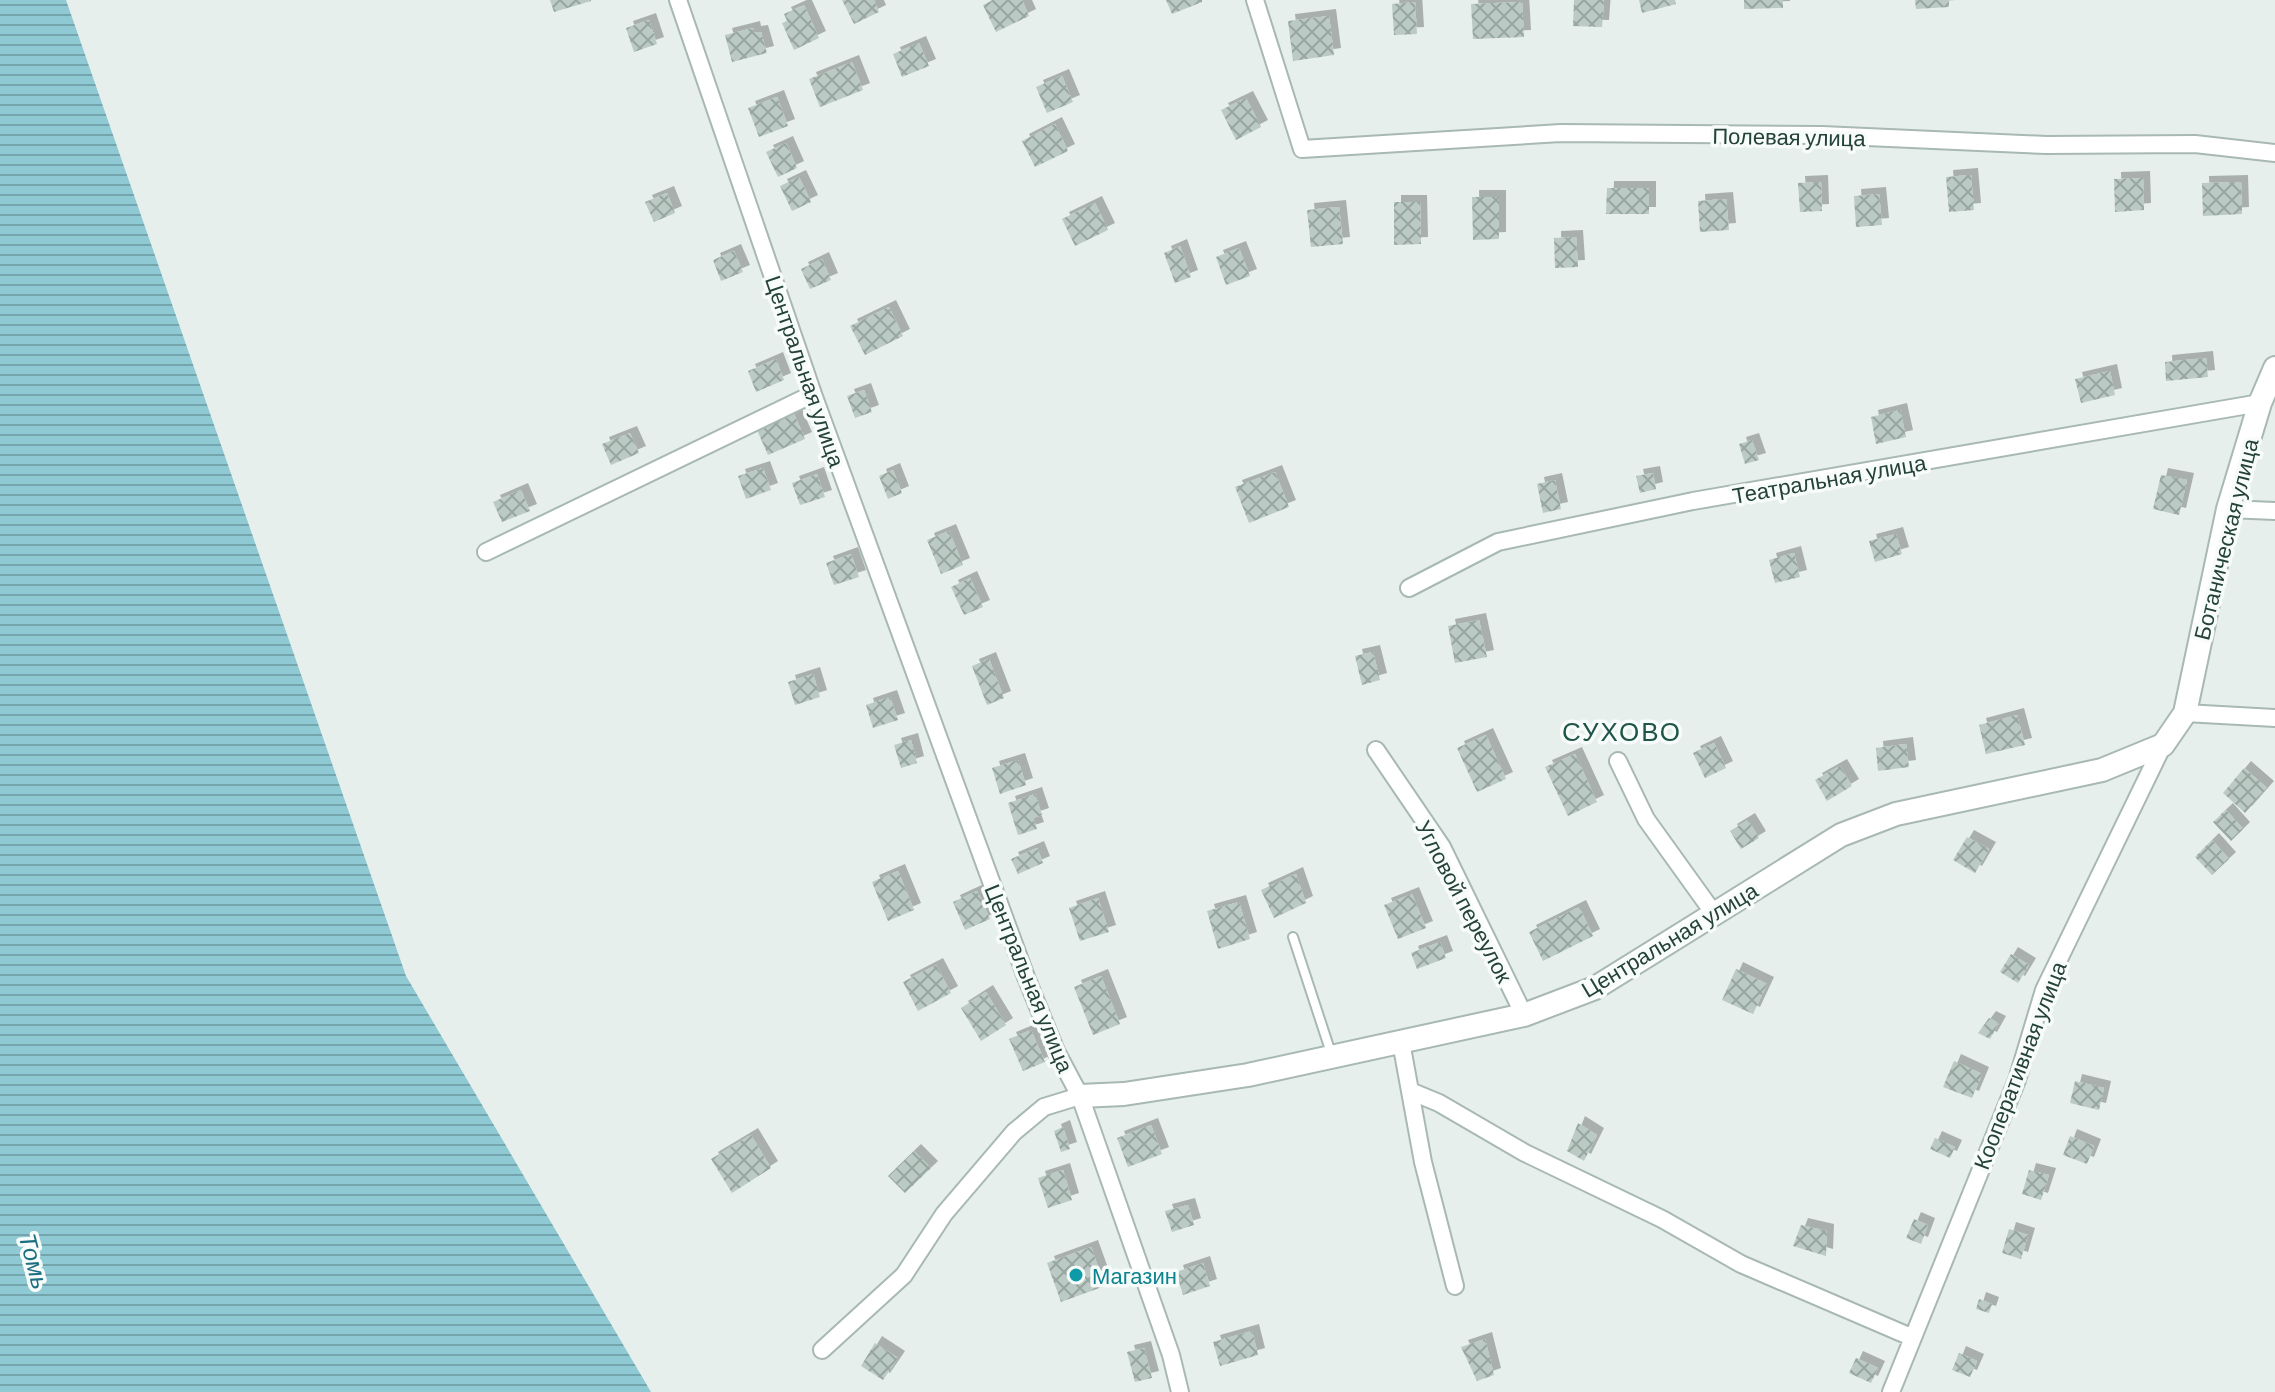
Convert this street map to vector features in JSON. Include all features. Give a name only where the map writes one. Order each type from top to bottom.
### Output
[{"type":"street","name":"Центральная улица","points":[[678,0],[813,394],[1026,977],[1056,1051],[1080,1096],[1124,1094],[1248,1075],[1524,1015],[1595,988],[1841,835],[1896,814],[2102,770],[2163,745]]},
{"type":"street","name":"Полевая улица","points":[[1255,0],[1302,149],[1561,133],[1822,135],[2046,145],[2195,144],[2275,153]]},
{"type":"street","name":"Ботаническая улица","points":[[2163,745],[2185,713],[2228,509],[2260,403],[2275,368]]},
{"type":"street","points":[[486,552],[813,394]]},
{"type":"street","name":"Театральная улица","points":[[1409,588],[1498,542],[1693,501],[2260,403]]},
{"type":"street","points":[[2228,509],[2275,511]]},
{"type":"street","points":[[2185,713],[2275,718]]},
{"type":"street","name":"Кооперативная улица","points":[[1891,1392],[2017,1080],[2044,990],[2163,745]]},
{"type":"street","name":"Угловой переулок","points":[[1376,750],[1442,847],[1524,1015]]},
{"type":"street","points":[[1618,761],[1646,819],[1715,915]]},
{"type":"street","points":[[1401,1042],[1423,1162],[1455,1286]]},
{"type":"street","points":[[1410,1091],[1439,1103],[1525,1153],[1662,1219],[1741,1264],[1911,1337]]},
{"type":"street","points":[[822,1350],[904,1275],[944,1214],[1014,1132],[1044,1107],[1080,1096],[1171,1355],[1180,1392]]},
{"type":"lane","points":[[1293,937],[1332,1057]]},
{"type":"water","name":"Томь","points":[[0,0],[66,0],[406,976],[651,1392],[0,1392]]},
{"type":"building","points":[[550,0],[591,0],[591,1],[554,12]]},
{"type":"building","points":[[842,0],[874,0],[879,12],[854,24]]},
{"type":"building","points":[[993,0],[1022,0],[1029,16],[996,32],[983,5]]},
{"type":"building","points":[[1166,0],[1202,0],[1202,2],[1172,14]]},
{"type":"building","points":[[1574,0],[1604,0],[1602,27],[1573,26]]},
{"type":"building","points":[[1639,0],[1675,0],[1676,4],[1642,13]]},
{"type":"building","points":[[1744,0],[1783,0],[1783,8],[1744,9]]},
{"type":"building","points":[[1915,0],[1949,0],[1949,7],[1916,9]]},
{"type":"building","points":[[1415,2],[1417,34],[1394,35],[1392,4]]},
{"type":"building","points":[[1522,2],[1524,37],[1473,39],[1471,4]]},
{"type":"building","points":[[804,5],[819,38],[794,50],[782,23],[787,21],[784,14]]},
{"type":"building","points":[[1329,16],[1334,55],[1293,61],[1288,21]]},
{"type":"building","points":[[649,20],[657,44],[634,52],[626,28]]},
{"type":"building","points":[[753,28],[754,33],[761,32],[767,53],[732,62],[725,35]]},
{"type":"building","points":[[919,43],[929,66],[902,77],[893,54]]},
{"type":"building","points":[[852,62],[863,90],[820,107],[809,79]]},
{"type":"building","points":[[1062,76],[1073,102],[1047,113],[1036,87]]},
{"type":"building","points":[[777,97],[788,126],[759,137],[748,108]]},
{"type":"building","points":[[1246,98],[1261,127],[1236,140],[1221,110]]},
{"type":"building","points":[[1055,124],[1068,151],[1035,167],[1022,141]]},
{"type":"building","points":[[786,143],[797,168],[778,177],[766,152]]},
{"type":"building","points":[[1971,175],[1974,210],[1949,212],[1946,177]]},
{"type":"building","points":[[799,177],[811,202],[792,211],[780,186]]},
{"type":"building","points":[[2143,178],[2144,210],[2115,212],[2114,179]]},
{"type":"building","points":[[1821,182],[1822,211],[1800,212],[1798,183]]},
{"type":"building","points":[[2241,182],[2242,214],[2203,216],[2202,183]]},
{"type":"building","points":[[1607,188],[1649,188],[1649,214],[1606,214]]},
{"type":"building","points":[[667,193],[675,213],[654,222],[645,202]]},
{"type":"building","points":[[1879,194],[1882,225],[1856,227],[1854,196]]},
{"type":"building","points":[[1472,197],[1499,197],[1499,239],[1473,240]]},
{"type":"building","points":[[1726,199],[1729,230],[1700,232],[1698,201]]},
{"type":"building","points":[[1394,202],[1420,202],[1421,244],[1394,245]]},
{"type":"building","points":[[1095,203],[1108,230],[1075,246],[1062,219]]},
{"type":"building","points":[[1339,207],[1343,244],[1311,247],[1307,210]]},
{"type":"building","points":[[1576,237],[1578,267],[1555,268],[1554,238]]},
{"type":"building","points":[[1180,246],[1191,277],[1175,283],[1164,253]]},
{"type":"building","points":[[1239,248],[1250,276],[1226,285],[1216,257]]},
{"type":"building","points":[[734,251],[743,272],[721,281],[713,260]]},
{"type":"building","points":[[822,259],[831,280],[810,289],[801,269]]},
{"type":"building","points":[[889,307],[903,336],[865,355],[850,326]]},
{"type":"building","points":[[2206,358],[2208,377],[2166,381],[2165,362]]},
{"type":"building","points":[[776,359],[784,380],[756,392],[748,371]]},
{"type":"building","points":[[2110,371],[2115,395],[2081,403],[2075,379]]},
{"type":"building","points":[[864,390],[872,412],[855,418],[847,396]]},
{"type":"building","points":[[1900,410],[1906,437],[1876,444],[1871,417]]},
{"type":"building","points":[[794,414],[805,439],[768,455],[757,430]]},
{"type":"building","points":[[630,433],[639,453],[611,465],[602,444]]},
{"type":"building","points":[[1752,440],[1759,460],[1745,464],[1739,444]]},
{"type":"building","points":[[763,468],[771,490],[746,499],[738,476]]},
{"type":"building","points":[[893,470],[902,493],[888,499],[879,476]]},
{"type":"building","points":[[1275,472],[1289,507],[1249,523],[1235,487]]},
{"type":"building","points":[[1653,473],[1656,489],[1640,493],[1636,476]]},
{"type":"building","points":[[817,474],[825,497],[800,505],[792,483]]},
{"type":"building","points":[[2161,475],[2187,480],[2179,515],[2153,509]]},
{"type":"building","points":[[1555,480],[1561,509],[1543,513],[1537,484]]},
{"type":"building","points":[[521,490],[530,511],[502,522],[493,502]]},
{"type":"building","points":[[949,531],[963,565],[941,574],[927,540]]},
{"type":"building","points":[[1896,534],[1902,554],[1875,562],[1869,541]]},
{"type":"building","points":[[1794,553],[1800,577],[1775,583],[1769,560]]},
{"type":"building","points":[[851,554],[859,577],[834,585],[826,563]]},
{"type":"building","points":[[970,578],[983,607],[964,615],[951,587]]},
{"type":"building","points":[[1479,620],[1487,657],[1455,663],[1448,626]]},
{"type":"building","points":[[1373,652],[1380,680],[1362,685],[1355,656]]},
{"type":"building","points":[[989,659],[1004,698],[987,705],[972,666]]},
{"type":"building","points":[[813,674],[820,697],[795,705],[788,682]]},
{"type":"building","points":[[890,697],[898,720],[873,728],[866,705]]},
{"type":"building","points":[[2017,715],[2025,745],[1986,754],[1979,725]]},
{"type":"building","points":[[1486,735],[1506,779],[1477,792],[1457,748]]},
{"type":"building","points":[[911,740],[917,763],[901,768],[894,745]]},
{"type":"building","points":[[1714,743],[1726,768],[1705,778],[1693,753]]},
{"type":"building","points":[[1906,744],[1909,767],[1878,771],[1876,748]]},
{"type":"building","points":[[1575,754],[1597,802],[1568,816],[1545,767]]},
{"type":"building","points":[[1018,760],[1026,785],[1000,794],[992,768]]},
{"type":"building","points":[[1840,766],[1852,786],[1827,801],[1815,780]]},
{"type":"building","points":[[2244,768],[2267,788],[2245,813],[2223,793]]},
{"type":"building","points":[[1035,794],[1042,815],[1033,818],[1037,829],[1018,835],[1008,803]]},
{"type":"building","points":[[2226,810],[2243,829],[2231,841],[2213,822]]},
{"type":"building","points":[[1748,820],[1759,838],[1741,849],[1730,831]]},
{"type":"building","points":[[1967,837],[1989,849],[1975,873],[1953,860]]},
{"type":"building","points":[[2212,840],[2229,859],[2212,875],[2195,857]]},
{"type":"building","points":[[1037,848],[1043,863],[1018,874],[1011,859]]},
{"type":"building","points":[[898,871],[914,910],[888,921],[872,882]]},
{"type":"building","points":[[1296,874],[1306,903],[1274,918],[1261,890]]},
{"type":"building","points":[[977,891],[990,919],[965,930],[953,902]]},
{"type":"building","points":[[1412,894],[1426,928],[1398,939],[1384,905]]},
{"type":"building","points":[[1098,898],[1109,932],[1080,941],[1069,908]]},
{"type":"building","points":[[1239,902],[1250,939],[1218,949],[1207,911]]},
{"type":"building","points":[[1579,907],[1593,936],[1543,961],[1529,932]]},
{"type":"building","points":[[1440,942],[1446,958],[1417,969],[1411,953]]},
{"type":"building","points":[[2011,954],[2029,965],[2018,983],[2000,972]]},
{"type":"building","points":[[936,965],[951,993],[918,1011],[903,982]]},
{"type":"building","points":[[1736,969],[1767,984],[1753,1014],[1722,1000]]},
{"type":"building","points":[[1101,976],[1120,1024],[1093,1035],[1074,987]]},
{"type":"building","points":[[986,992],[1006,1025],[981,1041],[961,1008]]},
{"type":"building","points":[[1989,1018],[1999,1023],[1990,1039],[1978,1033]]},
{"type":"building","points":[[1031,1030],[1045,1062],[1023,1071],[1009,1039]]},
{"type":"building","points":[[1954,1061],[1982,1074],[1972,1098],[1943,1087]]},
{"type":"building","points":[[2075,1081],[2104,1088],[2099,1110],[2070,1103]]},
{"type":"building","points":[[1578,1123],[1597,1135],[1584,1161],[1567,1151]]},
{"type":"building","points":[[1151,1125],[1162,1154],[1128,1167],[1117,1138]]},
{"type":"building","points":[[1063,1127],[1070,1149],[1061,1152],[1054,1131]]},
{"type":"building","points":[[751,1135],[771,1168],[732,1193],[711,1159]]},
{"type":"building","points":[[2070,1136],[2094,1146],[2087,1164],[2063,1155]]},
{"type":"building","points":[[1935,1138],[1955,1147],[1950,1158],[1930,1149]]},
{"type":"building","points":[[914,1151],[931,1168],[905,1193],[888,1176]]},
{"type":"building","points":[[1063,1170],[1072,1200],[1048,1208],[1038,1178]]},
{"type":"building","points":[[2029,1170],[2049,1175],[2041,1200],[2022,1194]]},
{"type":"building","points":[[1188,1205],[1194,1225],[1172,1232],[1165,1211]]},
{"type":"building","points":[[1914,1219],[1928,1225],[1921,1244],[1906,1238]]},
{"type":"building","points":[[1801,1225],[1827,1231],[1826,1256],[1793,1246]]},
{"type":"building","points":[[2009,1229],[2028,1235],[2021,1259],[2002,1253]]},
{"type":"building","name":"Магазин","points":[[1091,1247],[1105,1286],[1061,1302],[1047,1263]]},
{"type":"building","points":[[1203,1263],[1210,1286],[1183,1295],[1176,1272]]},
{"type":"building","points":[[1979,1299],[1992,1304],[1989,1313],[1976,1309]]},
{"type":"building","points":[[1252,1331],[1258,1355],[1220,1366],[1213,1342]]},
{"type":"building","points":[[1485,1339],[1494,1375],[1477,1381],[1461,1347]]},
{"type":"building","points":[[875,1343],[898,1358],[883,1380],[861,1366]]},
{"type":"building","points":[[1144,1348],[1152,1378],[1135,1382],[1127,1352]]},
{"type":"building","points":[[1959,1353],[1977,1361],[1970,1377],[1952,1370]]},
{"type":"building","points":[[1856,1358],[1878,1368],[1871,1383],[1849,1373]]},
{"type":"place","name":"Магазин","points":[[1076,1275]]},
{"type":"district","name":"СУХОВО","points":[[1622,730]]}]
